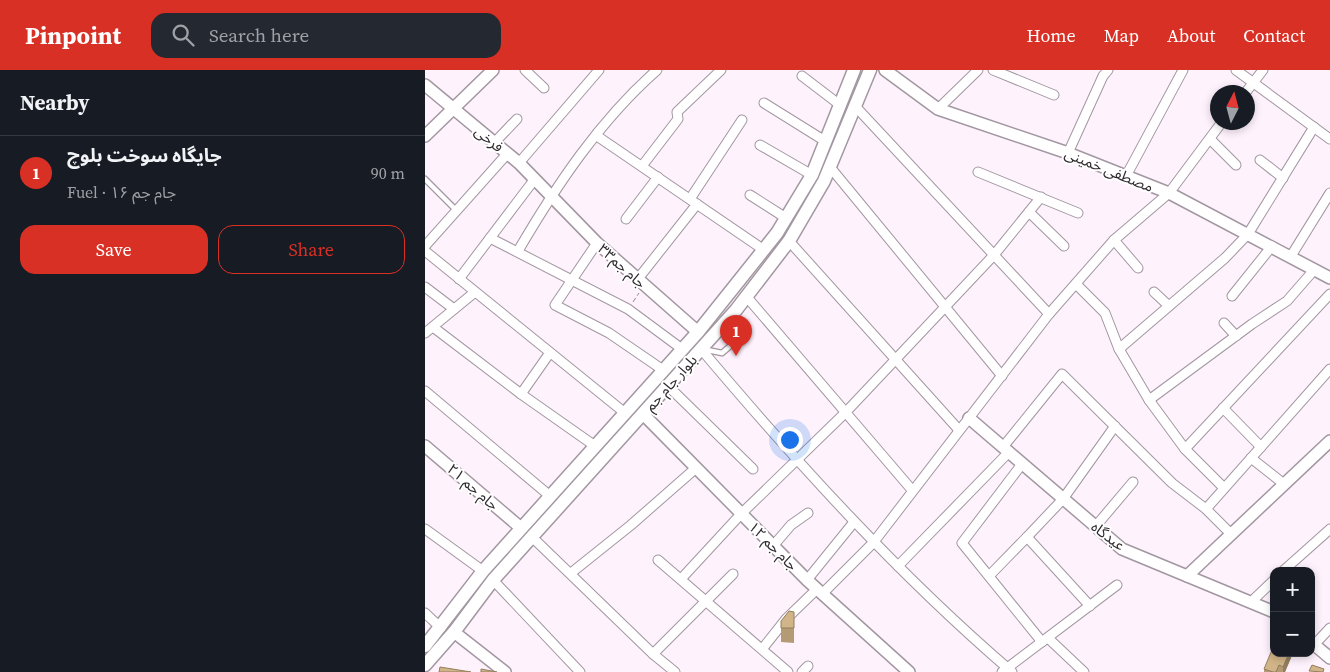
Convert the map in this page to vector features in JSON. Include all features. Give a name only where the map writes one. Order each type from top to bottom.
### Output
[{"type":"main road","name":"بلوار جام جم","points":[[425,646],[441,628],[483,571],[698,332],[777,233],[812,175],[855,70]]},
{"type":"main road","name":"بلوار جام جم","points":[[425,665],[454,632],[493,580],[701,349],[789,241],[830,167],[870,70]]},
{"type":"main road","points":[[777,233],[789,241]]},
{"type":"main road","points":[[521,528],[532,537]]},
{"type":"street","points":[[425,136],[493,70]]},
{"type":"street","points":[[525,70],[544,88]]},
{"type":"street","points":[[519,163],[599,70]]},
{"type":"street","points":[[518,251],[550,196],[612,114],[657,70]]},
{"type":"street","points":[[642,166],[678,119],[677,112],[721,70]]},
{"type":"street","name":"مصطفی خمینی","points":[[885,70],[938,109],[1068,153],[1169,193],[1330,278]]},
{"type":"street","points":[[938,109],[978,70]]},
{"type":"street","points":[[993,70],[1054,95]]},
{"type":"street","points":[[1125,176],[1183,70]]},
{"type":"street","points":[[1236,70],[1330,139]]},
{"type":"street","points":[[1253,83],[1263,70]]},
{"type":"street","points":[[1068,153],[1103,72]]},
{"type":"street","points":[[802,76],[840,105]]},
{"type":"street","name":"فرخی","points":[[425,85],[519,163],[550,196]]},
{"type":"street","points":[[764,103],[825,141]]},
{"type":"street","points":[[855,106],[1049,314]]},
{"type":"street","points":[[494,143],[517,119]]},
{"type":"street","points":[[640,283],[694,202],[742,120]]},
{"type":"street","points":[[1119,349],[1225,258],[1248,234],[1314,128]]},
{"type":"street","points":[[763,648],[786,619],[873,543],[1049,314],[1114,240],[1169,193],[1216,130]]},
{"type":"street","points":[[597,136],[764,250]]},
{"type":"street","points":[[1210,139],[1236,165]]},
{"type":"street","points":[[760,145],[812,175]]},
{"type":"street","points":[[425,246],[507,154]]},
{"type":"street","points":[[1260,160],[1283,178]]},
{"type":"street","points":[[830,167],[1002,376]]},
{"type":"street","points":[[978,172],[1079,213]]},
{"type":"street","points":[[626,220],[658,177]]},
{"type":"street","points":[[459,279],[534,180]]},
{"type":"street","points":[[1291,256],[1330,192]]},
{"type":"street","points":[[750,195],[786,218]]},
{"type":"street","name":"جام جم۳۳","points":[[550,196],[640,283],[698,332]]},
{"type":"street","points":[[681,579],[741,514],[845,413],[945,307],[993,255],[1041,197]]},
{"type":"street","points":[[1029,212],[1064,246]]},
{"type":"street","points":[[490,238],[628,309],[682,350]]},
{"type":"street","points":[[1114,240],[1138,268]]},
{"type":"street","points":[[789,241],[959,430]]},
{"type":"street","points":[[597,243],[555,305],[609,333],[663,370]]},
{"type":"street","points":[[1232,296],[1272,246]]},
{"type":"street","points":[[425,251],[549,354],[625,413]]},
{"type":"street","points":[[1149,400],[1287,301],[1314,270]]},
{"type":"street","points":[[1076,284],[1105,313],[1119,349],[1149,400],[1185,449],[1224,488]]},
{"type":"street","points":[[425,288],[454,309]]},
{"type":"street","points":[[425,333],[475,292]]},
{"type":"street","points":[[1154,292],[1169,306]]},
{"type":"street","points":[[1185,449],[1330,294]]},
{"type":"street","points":[[746,296],[912,490]]},
{"type":"street","points":[[1224,323],[1236,336]]},
{"type":"street","points":[[433,327],[521,394],[595,446]]},
{"type":"street","points":[[701,349],[796,460],[873,543],[1007,671],[1117,585]]},
{"type":"street","points":[[521,394],[549,354]]},
{"type":"street","points":[[1206,508],[1330,369]]},
{"type":"street","points":[[898,566],[1006,450],[1062,374],[1172,483],[1206,508],[1231,534]]},
{"type":"street","points":[[668,386],[753,469]]},
{"type":"street","points":[[425,391],[550,496]]},
{"type":"street","points":[[1223,408],[1261,447]]},
{"type":"street","name":"جام جم ۱۲","points":[[643,414],[807,580],[909,672]]},
{"type":"street","name":"عیدگاه","points":[[969,418],[1123,549],[1270,610]]},
{"type":"street","points":[[989,576],[1063,499],[1115,426]]},
{"type":"street","points":[[1187,576],[1330,441]]},
{"type":"street","name":"جام جم ۲۱","points":[[425,446],[521,528]]},
{"type":"street","points":[[1251,458],[1284,484]]},
{"type":"street","points":[[1022,464],[961,543],[1045,640],[1083,672]]},
{"type":"street","points":[[571,573],[631,525],[696,468]]},
{"type":"street","points":[[1095,527],[1133,482]]},
{"type":"street","points":[[773,546],[791,525],[808,513]]},
{"type":"street","points":[[807,580],[854,522]]},
{"type":"street","points":[[1287,567],[1330,528]]},
{"type":"street","points":[[425,529],[483,571]]},
{"type":"street","points":[[532,537],[653,654],[675,672]]},
{"type":"street","points":[[1027,537],[1090,606]]},
{"type":"street","points":[[658,560],[681,579],[705,603],[763,648],[788,672]]},
{"type":"street","points":[[653,654],[733,574]]},
{"type":"street","points":[[493,580],[580,672]]},
{"type":"street","points":[[1251,602],[1270,584]]},
{"type":"street","points":[[425,613],[441,628]]},
{"type":"street","points":[[1315,642],[1330,628]]},
{"type":"street","points":[[454,632],[505,672]]},
{"type":"street","points":[[1315,646],[1330,658]]},
{"type":"lane","points":[[425,179],[456,210]]},
{"type":"lane","points":[[701,349],[722,353],[735,342],[727,319]]},
{"type":"path","points":[[628,309],[640,283]]},
{"type":"building","points":[[789,611],[794,612],[794,628],[781,628],[781,621]]},
{"type":"building","points":[[1270,655],[1270,657],[1287,657],[1283,667],[1279,665],[1276,672],[1264,669]]},
{"type":"building","points":[[1312,665],[1324,669],[1323,672],[1309,671]]},
{"type":"building","points":[[440,667],[471,672],[439,672]]},
{"type":"building","points":[[481,669],[497,672],[481,672]]},
{"type":"place","name":"جایگاه سوخت بلوچ","points":[[736,356]]}]
